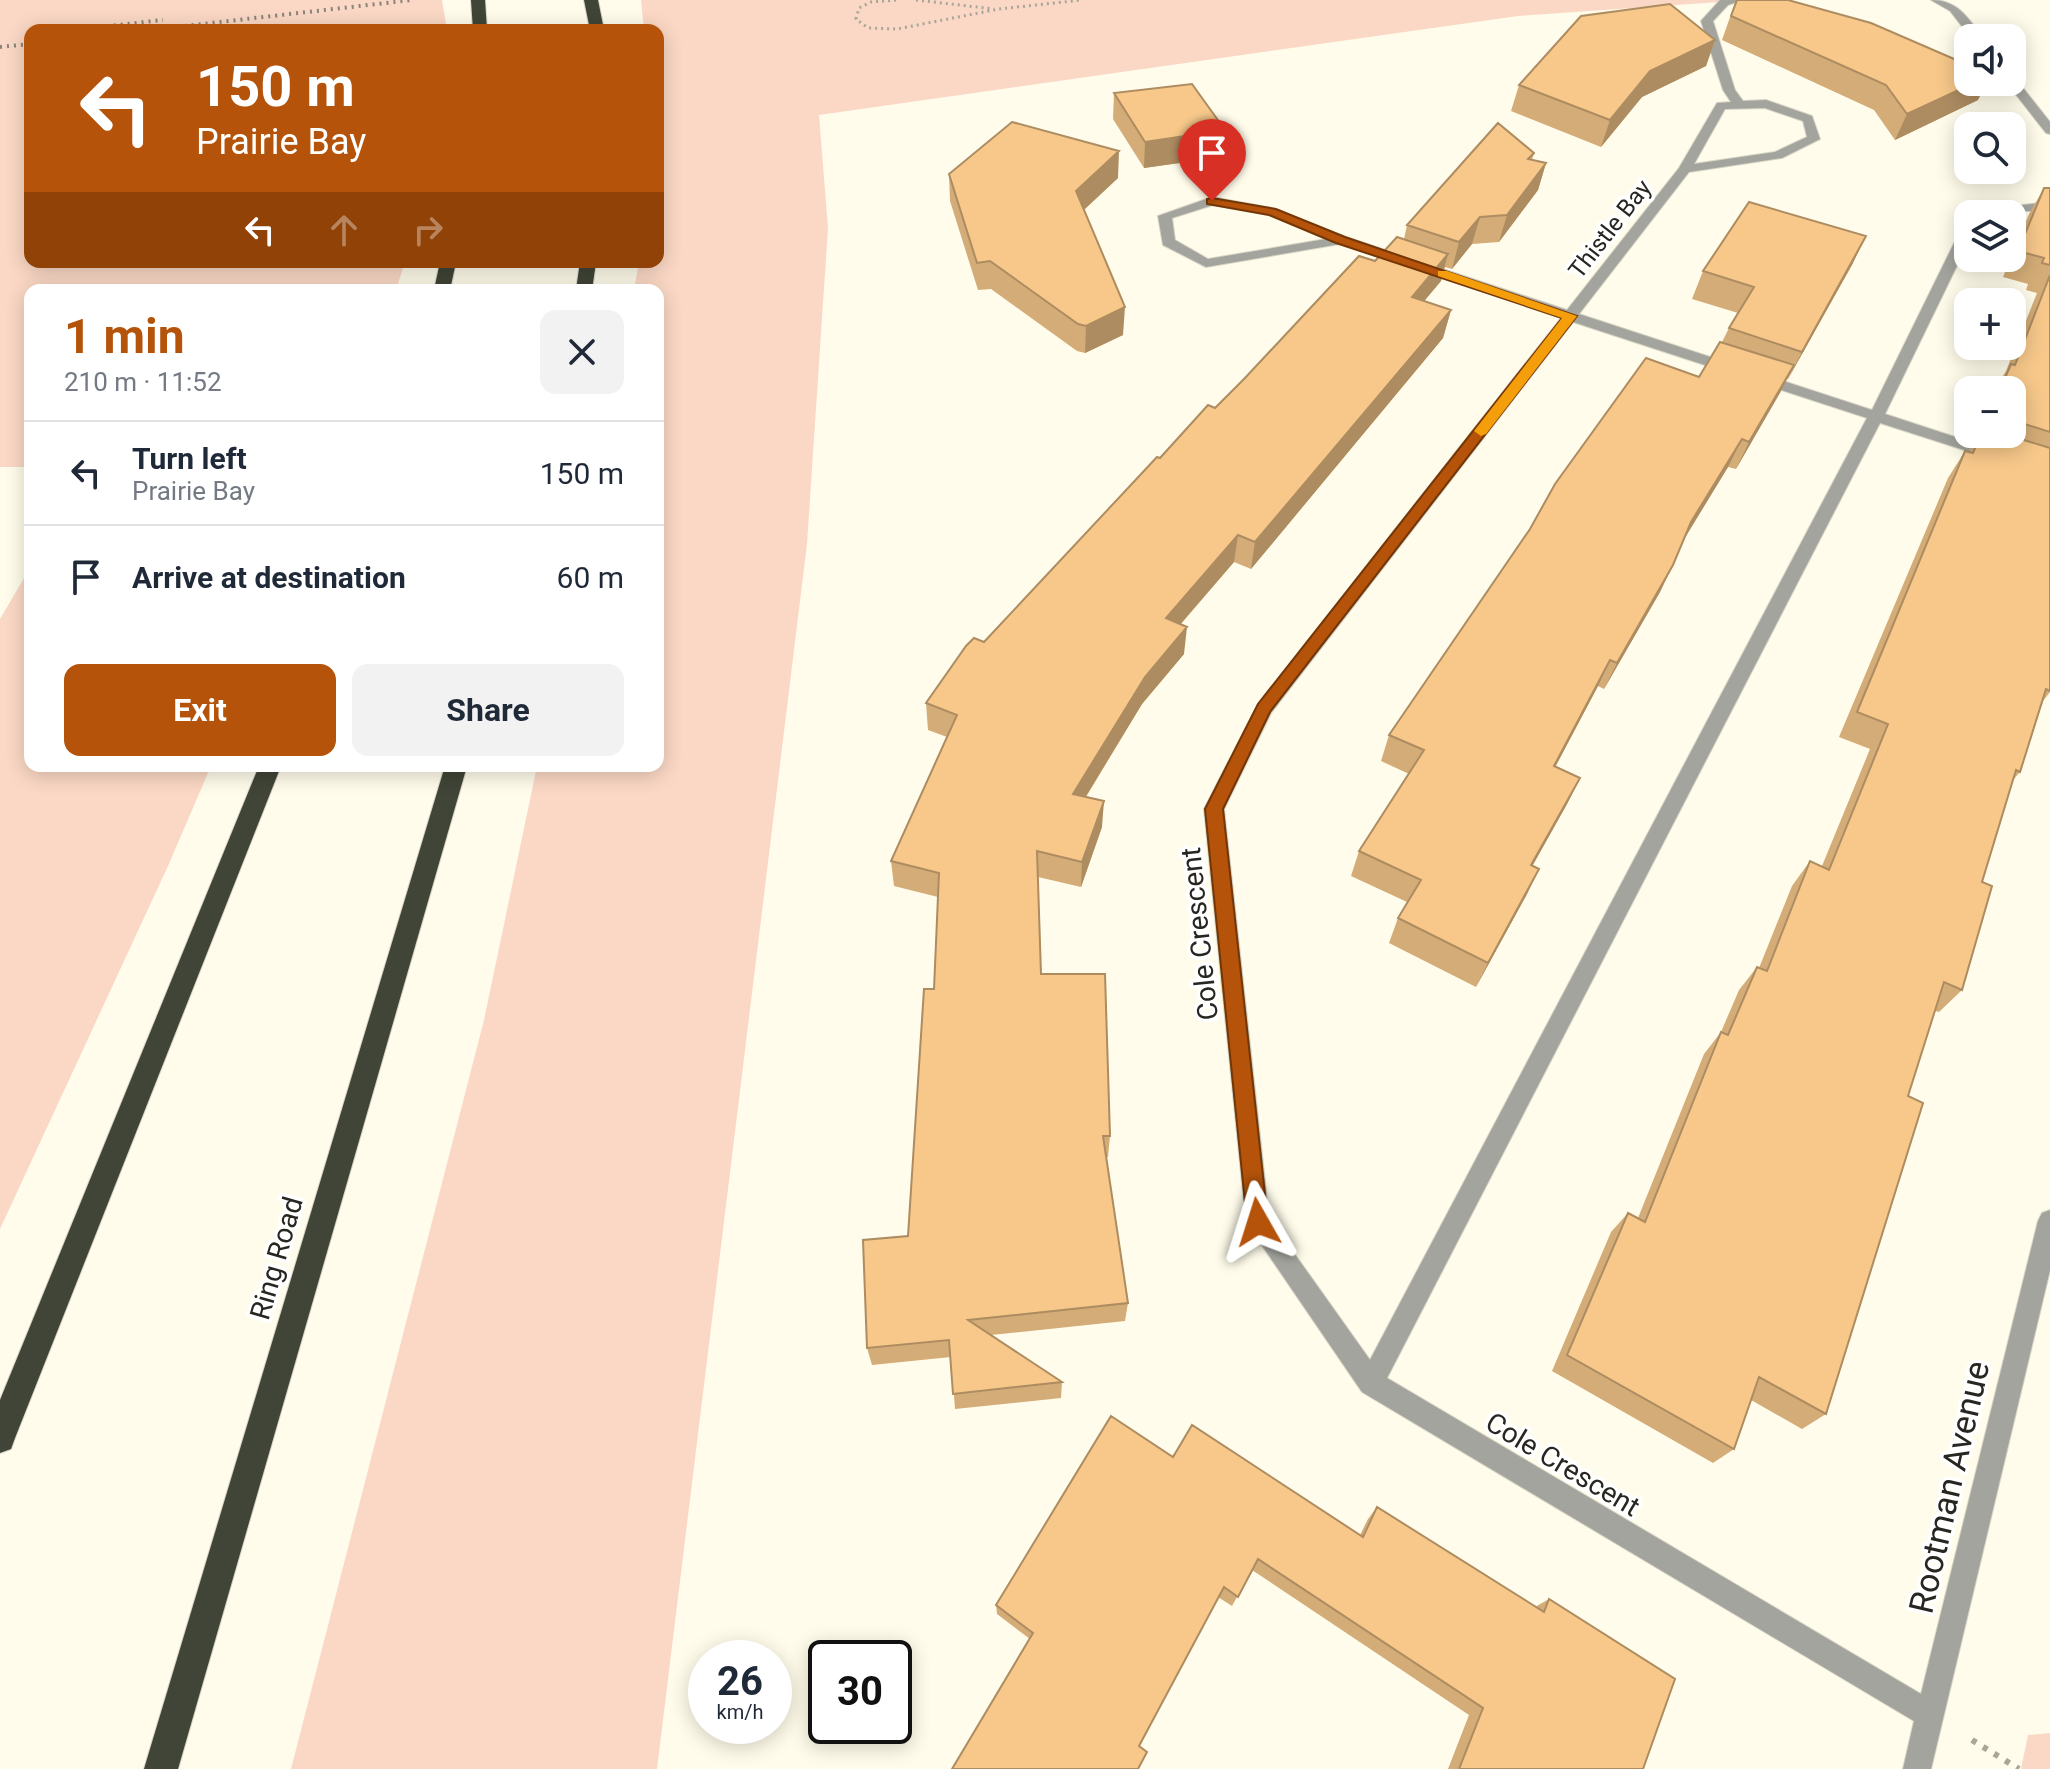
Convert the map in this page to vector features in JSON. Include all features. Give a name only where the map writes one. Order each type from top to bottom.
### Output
[{"type":"highway","points":[[478,0],[480,24]]},
{"type":"highway","points":[[591,0],[596,24]]},
{"type":"highway","points":[[0,1438],[268,772]]},
{"type":"highway","name":"Ring Road","points":[[161,1769],[454,772]]},
{"type":"street","points":[[1737,0],[1724,2],[1707,21],[1729,90],[1739,105]]},
{"type":"street","points":[[1937,0],[1954,9],[1966,24]]},
{"type":"street","points":[[2023,96],[2050,130]]},
{"type":"street","name":"Thistle Bay","points":[[1570,316],[1685,169],[1721,106],[1766,104],[1808,119],[1814,139],[1778,155],[1685,169]]},
{"type":"street","points":[[1341,240],[1206,263],[1168,242],[1165,216],[1212,201],[1272,212],[1341,240],[2021,463]]},
{"type":"street","points":[[2026,209],[2050,206]]},
{"type":"street","points":[[1371,1383],[1876,416],[1954,257]]},
{"type":"street","name":"Cole Crescent","points":[[1570,316],[1264,709],[1214,809],[1258,1222],[1371,1383],[1932,1716]]},
{"type":"street","name":"Rootman Avenue","points":[[1917,1769],[2050,1221]]},
{"type":"path","points":[[896,0],[871,2],[859,8],[856,19],[868,28],[897,29],[999,9],[1082,0]]},
{"type":"path","points":[[916,0],[999,9]]},
{"type":"shaded area","points":[[0,0],[442,0],[446,24],[24,24],[24,268],[403,268],[398,284],[24,284],[24,467],[0,467]]},
{"type":"shaded area","points":[[641,0],[1749,0],[1518,16],[819,115],[828,228],[807,544],[657,1769],[291,1769],[484,1020],[536,772],[664,772],[664,284],[635,284],[638,268],[664,268],[664,24],[643,24]]},
{"type":"shaded area","points":[[24,578],[24,772],[208,772],[0,1229],[0,619]]},
{"type":"shaded area","points":[[2050,1733],[2050,1769],[2021,1769],[2028,1735]]},
{"type":"building","points":[[1737,0],[1788,0],[1871,23],[1954,59],[1954,92],[1907,114],[1886,85],[1731,16]]},
{"type":"building","points":[[1670,4],[1715,40],[1650,71],[1610,120],[1519,85],[1581,16]]},
{"type":"building","points":[[1192,84],[1225,130],[1145,142],[1114,93]]},
{"type":"building","points":[[1012,122],[1119,151],[1076,191],[1125,307],[1086,326],[1078,324],[990,261],[977,263],[949,174]]},
{"type":"building","points":[[1498,123],[1534,153],[1528,159],[1546,163],[1507,215],[1480,217],[1459,242],[1407,225]]},
{"type":"building","points":[[2044,188],[2050,188],[2050,265],[2042,263],[2044,258],[2026,253],[2026,232]]},
{"type":"building","points":[[1749,202],[1866,236],[1802,352],[1729,328],[1754,287],[1703,271]]},
{"type":"building","points":[[1397,237],[1448,254],[1412,297],[1451,310],[1255,542],[1238,535],[1166,618],[1187,627],[1145,677],[1073,794],[1104,801],[1082,862],[1037,851],[1041,974],[1105,974],[1110,1136],[1103,1136],[1128,1303],[968,1320],[1062,1382],[953,1394],[949,1340],[867,1348],[863,1240],[908,1236],[924,989],[934,989],[939,873],[891,861],[957,715],[926,703],[966,646],[974,638],[984,642],[1208,405],[1215,408],[1359,256],[1375,261]]},
{"type":"building","points":[[2050,275],[2050,432],[2026,424],[2026,376],[2006,376],[2011,364],[2026,360],[2026,337]]},
{"type":"building","points":[[1720,342],[1794,365],[1749,442],[1742,439],[1691,522],[1673,565],[1617,663],[1610,660],[1554,766],[1580,778],[1531,865],[1539,869],[1488,963],[1398,918],[1421,880],[1359,851],[1424,750],[1389,735],[1530,529],[1555,484],[1646,358],[1699,377]]},
{"type":"building","points":[[2026,441],[2050,448],[2050,691],[2046,689],[2020,772],[2016,770],[1982,882],[1992,886],[1962,990],[1944,982],[1908,1096],[1923,1103],[1826,1414],[1759,1377],[1734,1449],[1567,1355],[1628,1213],[1645,1222],[1721,1032],[1728,1035],[1757,967],[1767,971],[1810,861],[1829,870],[1888,724],[1857,712],[1965,451],[1973,453],[1975,448],[2026,448]]},
{"type":"building","points":[[1111,1416],[1173,1457],[1192,1425],[1363,1537],[1377,1507],[1544,1612],[1549,1599],[1675,1679],[1643,1769],[1459,1769],[1483,1708],[1258,1559],[1238,1597],[1224,1587],[1139,1746],[1147,1752],[1138,1769],[952,1769],[1033,1633],[996,1605]]},
{"type":"railway","points":[[202,24],[412,0]]},
{"type":"railway","points":[[127,24],[163,20]]},
{"type":"railway","points":[[0,47],[24,45]]},
{"type":"slow traffic","points":[[1442,274],[1570,316],[1481,431]]},
{"type":"route","points":[[1212,201],[1272,212],[1341,240],[1570,316],[1264,709],[1214,809],[1258,1222]]}]
